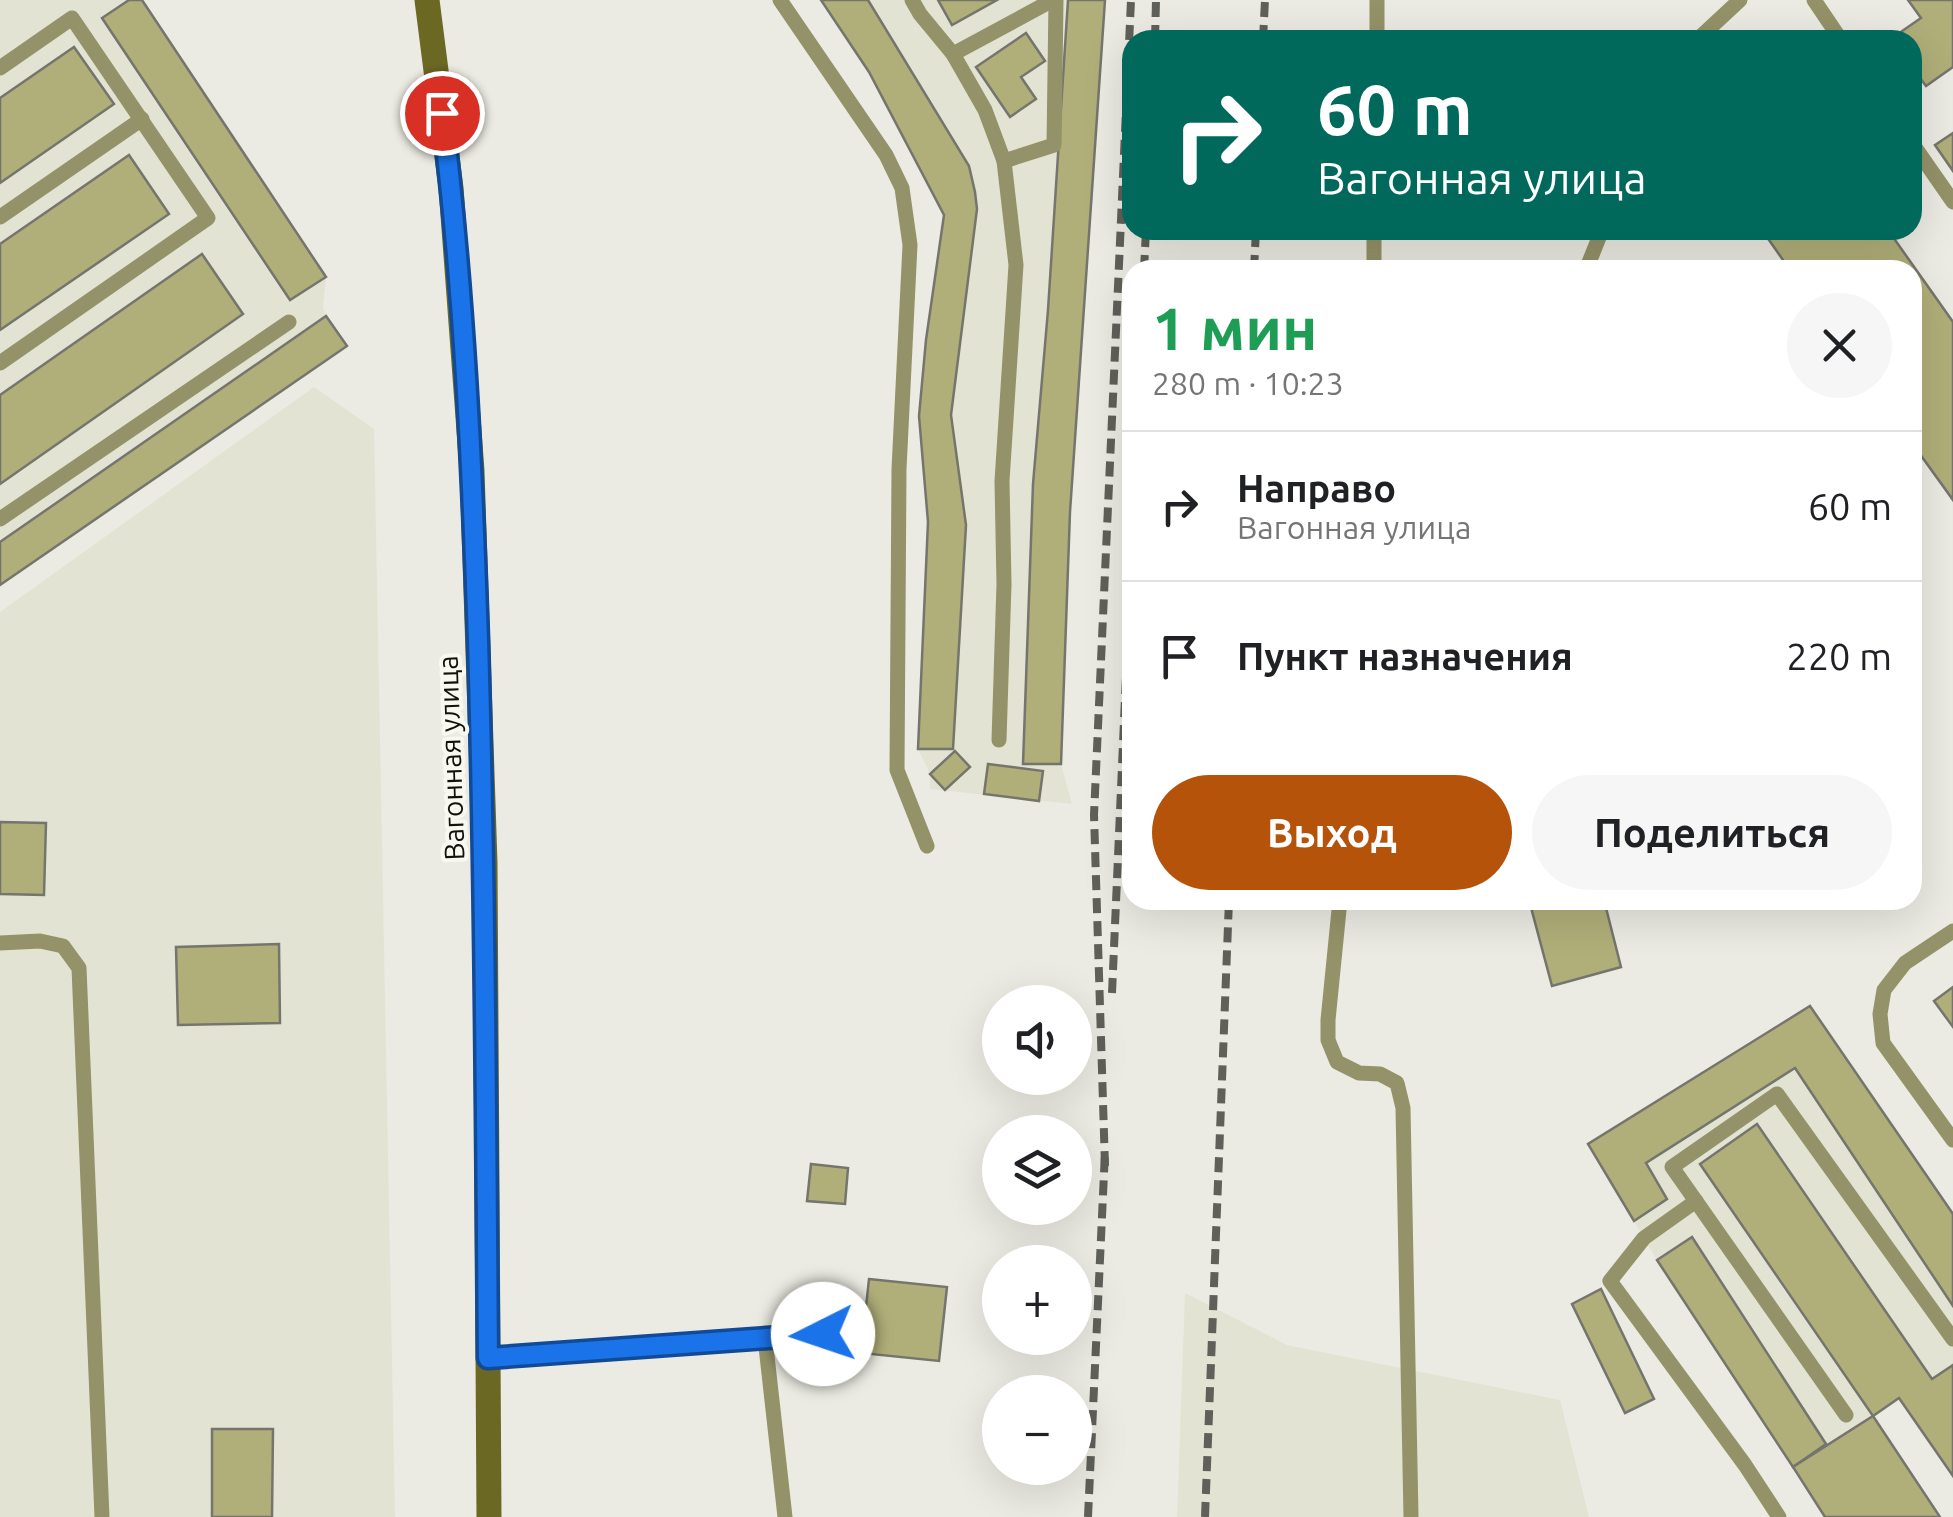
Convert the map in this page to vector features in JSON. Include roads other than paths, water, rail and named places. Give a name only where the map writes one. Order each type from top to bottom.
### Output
[{"type":"street","name":"Вагонная улица","points":[[428,0],[451,188],[472,470],[485,863],[488,1517]]},
{"type":"lane","points":[[780,0],[886,155],[902,188],[910,245],[899,469],[897,770],[927,846]]},
{"type":"lane","points":[[912,0],[953,54],[985,110],[1004,161],[1016,265],[1002,481],[1004,584],[999,740]]},
{"type":"lane","points":[[953,54],[1054,0],[1054,145],[1004,161]]},
{"type":"lane","points":[[1376,30],[1377,0]]},
{"type":"lane","points":[[1707,30],[1740,0]]},
{"type":"lane","points":[[1814,0],[1834,30]]},
{"type":"lane","points":[[0,68],[72,18],[208,218],[0,363]]},
{"type":"lane","points":[[0,217],[142,119]]},
{"type":"lane","points":[[1922,158],[1953,202]]},
{"type":"lane","points":[[0,519],[289,322]]},
{"type":"lane","points":[[1339,910],[1328,1040],[1337,1062],[1397,1083],[1403,1108],[1410,1517]]},
{"type":"lane","points":[[1953,930],[1905,963],[1884,990],[1880,1014],[1883,1043],[1953,1140]]},
{"type":"lane","points":[[0,943],[63,946],[79,968],[102,1517]]},
{"type":"lane","points":[[1846,1415],[1672,1167],[1777,1094],[1953,1339]]},
{"type":"lane","points":[[1696,1201],[1644,1238],[1610,1281],[1779,1517]]},
{"type":"lane","points":[[488,1358],[823,1334]]},
{"type":"lane","points":[[766,1338],[785,1517]]},
{"type":"railway","points":[[1130,30],[1131,0]]},
{"type":"railway","points":[[1155,30],[1156,0]]},
{"type":"railway","points":[[1264,30],[1265,0]]},
{"type":"railway","points":[[1105,1166],[1094,815],[1122,198]]},
{"type":"railway","points":[[1144,260],[1146,240]]},
{"type":"railway","points":[[1254,260],[1256,240]]},
{"type":"railway","points":[[1112,993],[1122,766]]},
{"type":"railway","points":[[1205,1517],[1229,910]]},
{"type":"railway","points":[[1088,1517],[1105,1152]]}]
